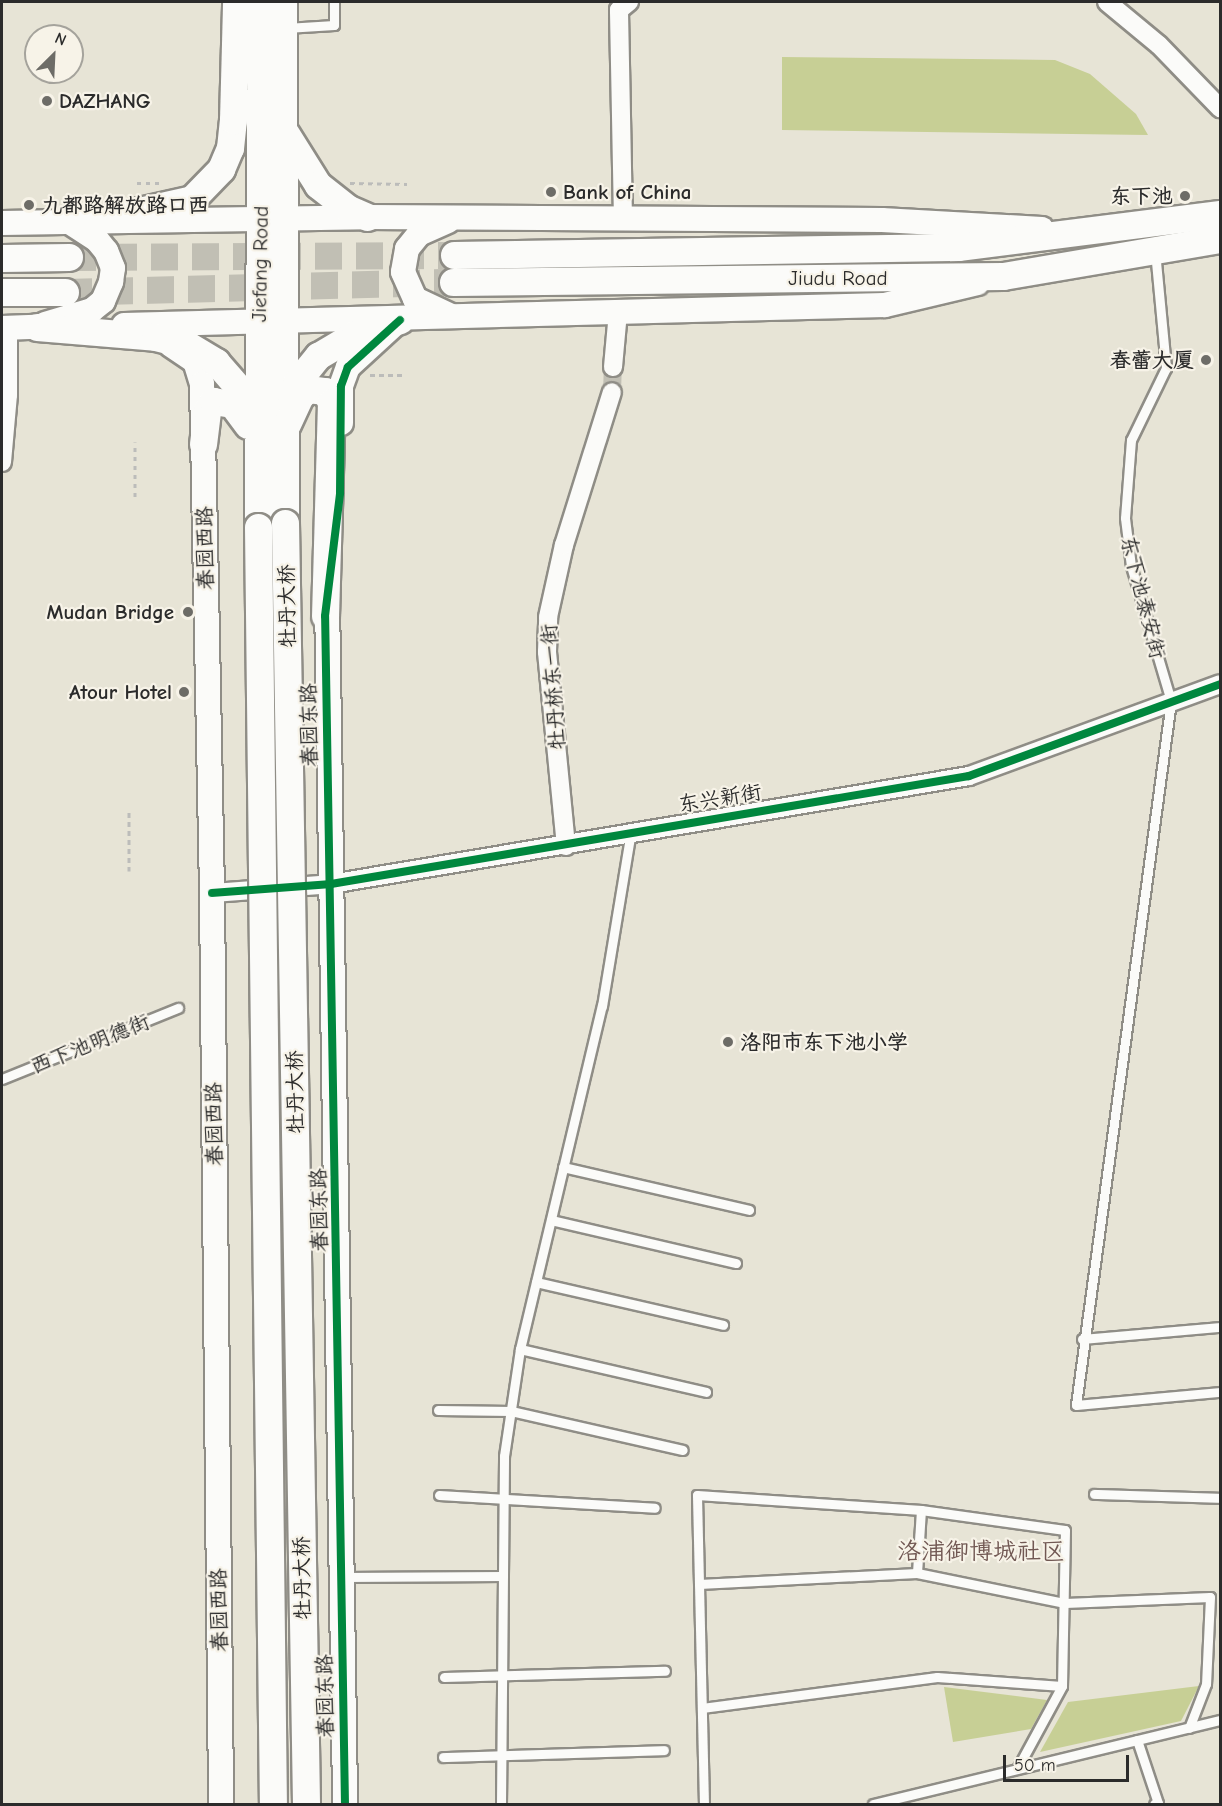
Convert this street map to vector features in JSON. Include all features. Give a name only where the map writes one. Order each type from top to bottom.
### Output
[{"type":"main road","points":[[99,220],[192,199],[221,169],[230,148],[233,120],[236,2]]},
{"type":"main road","name":"Jiefang Road","points":[[258,526],[256,442],[272,321],[273,218],[261,2]]},
{"type":"main road","name":"Jiefang Road","points":[[273,218],[285,133],[283,2]]},
{"type":"main road","points":[[285,133],[318,185],[347,208],[367,217]]},
{"type":"main road","name":"Jiudu Road","points":[[453,255],[958,247],[1221,214]]},
{"type":"main road","name":"Jiudu Road","points":[[453,282],[1003,276],[1221,239]]},
{"type":"main road","points":[[2,258],[69,257]]},
{"type":"main road","points":[[2,291],[65,292]]},
{"type":"main road","points":[[285,428],[296,383],[318,356],[355,334],[400,320]]},
{"type":"main road","name":"Jiefang Road","points":[[272,321],[285,428],[285,523]]},
{"type":"main road","points":[[37,327],[155,337],[188,345],[216,362],[242,392],[256,442]]},
{"type":"main road","points":[[285,428],[300,396],[308,389],[325,391],[330,402],[325,616]]},
{"type":"main road","points":[[203,444],[207,410],[213,401],[223,400],[243,416],[256,442]]},
{"type":"main road","name":"牡丹大桥","points":[[285,523],[306,1804]]},
{"type":"main road","name":"牡丹大桥","points":[[258,526],[273,1804]]},
{"type":"street","points":[[623,220],[620,10],[629,2]]},
{"type":"street","points":[[1107,2],[1159,45],[1221,108]]},
{"type":"street","points":[[2,224],[99,220],[367,217],[882,220],[1084,231]]},
{"type":"street","points":[[454,316],[415,299],[403,272],[407,249],[419,234],[455,218]]},
{"type":"street","points":[[37,327],[92,310],[103,301],[111,282],[113,268],[106,251],[97,240],[69,222]]},
{"type":"street","points":[[2,462],[8,395],[5,328],[400,320],[454,316],[885,305],[1003,276]]},
{"type":"street","points":[[613,367],[618,312]]},
{"type":"street","name":"春园东路","points":[[345,1804],[325,616],[340,493],[341,386],[348,367],[400,320]]},
{"type":"street","name":"春园西路","points":[[155,337],[195,361],[202,384],[212,893],[221,1804]]},
{"type":"street","name":"牡丹桥东一街","points":[[566,846],[547,652],[548,617],[564,545],[612,392]]},
{"type":"street","name":"东兴新街","points":[[212,893],[330,884],[566,846],[631,831],[969,776],[1221,684]]},
{"type":"lane","points":[[284,28],[334,25],[334,2]]},
{"type":"lane","name":"东下池泰安街","points":[[1154,249],[1166,368],[1131,440],[1125,518],[1131,566],[1170,701]]},
{"type":"lane","points":[[1170,701],[1082,1339],[1076,1405],[1221,1392]]},
{"type":"lane","points":[[501,1804],[504,1497],[511,1412],[520,1350],[602,1006],[631,831]]},
{"type":"lane","name":"西下池明德街","points":[[2,1079],[178,1008]]},
{"type":"lane","points":[[563,1167],[749,1210]]},
{"type":"lane","points":[[551,1220],[736,1263]]},
{"type":"lane","points":[[536,1282],[723,1325]]},
{"type":"lane","points":[[1082,1339],[1221,1327]]},
{"type":"lane","points":[[520,1350],[706,1392]]},
{"type":"lane","points":[[438,1410],[511,1412],[683,1450]]},
{"type":"lane","points":[[1094,1494],[1221,1498]]},
{"type":"lane","points":[[439,1495],[504,1497],[655,1508]]},
{"type":"lane","points":[[704,1804],[697,1495],[921,1510],[1065,1530],[1062,1686],[1017,1769]]},
{"type":"lane","points":[[917,1573],[921,1510]]},
{"type":"lane","points":[[699,1584],[917,1573],[1065,1603],[1221,1595]]},
{"type":"lane","points":[[342,1577],[503,1576]]},
{"type":"lane","points":[[1188,1728],[1206,1684],[1210,1597]]},
{"type":"lane","points":[[444,1677],[665,1671]]},
{"type":"lane","points":[[702,1708],[937,1677],[1062,1686]]},
{"type":"lane","points":[[873,1804],[898,1802],[1017,1769],[1221,1720]]},
{"type":"lane","points":[[1137,1740],[1158,1803],[1154,1804]]},
{"type":"lane","points":[[443,1757],[664,1750]]},
{"type":"path","points":[[348,183],[407,184]]},
{"type":"path","points":[[368,375],[403,375]]},
{"type":"path","points":[[135,442],[135,497]]},
{"type":"path","points":[[129,812],[129,871]]},
{"type":"green space","points":[[782,57],[1055,60],[1090,74],[1136,114],[1148,135],[782,130]]},
{"type":"green space","points":[[1199,1686],[1181,1721],[1040,1752],[1068,1702]]},
{"type":"green space","points":[[944,1687],[1047,1700],[1031,1729],[953,1742]]},
{"type":"tunnel","points":[[69,257],[454,255]]},
{"type":"tunnel","points":[[65,292],[453,282]]},
{"type":"tunnel","points":[[612,392],[613,367]]},
{"type":"cycle path","points":[[345,1804],[325,616],[340,493],[341,386],[348,367],[400,320]]},
{"type":"cycle path","points":[[212,893],[331,884],[969,776],[1220,684]]},
{"type":"place","name":"DAZHANG","points":[[47,101]]},
{"type":"place","name":"Bank of China","points":[[551,192]]},
{"type":"place","name":"东下池","points":[[1185,196]]},
{"type":"place","name":"九都路解放路口西","points":[[29,205]]},
{"type":"place","name":"春蕾大厦","points":[[1206,360]]},
{"type":"place","name":"Mudan Bridge","points":[[188,612]]},
{"type":"place","name":"Atour Hotel","points":[[184,692]]},
{"type":"place","name":"洛阳市东下池小学","points":[[728,1042]]},
{"type":"district","name":"洛浦御博城社区","points":[[981,1552]]}]
